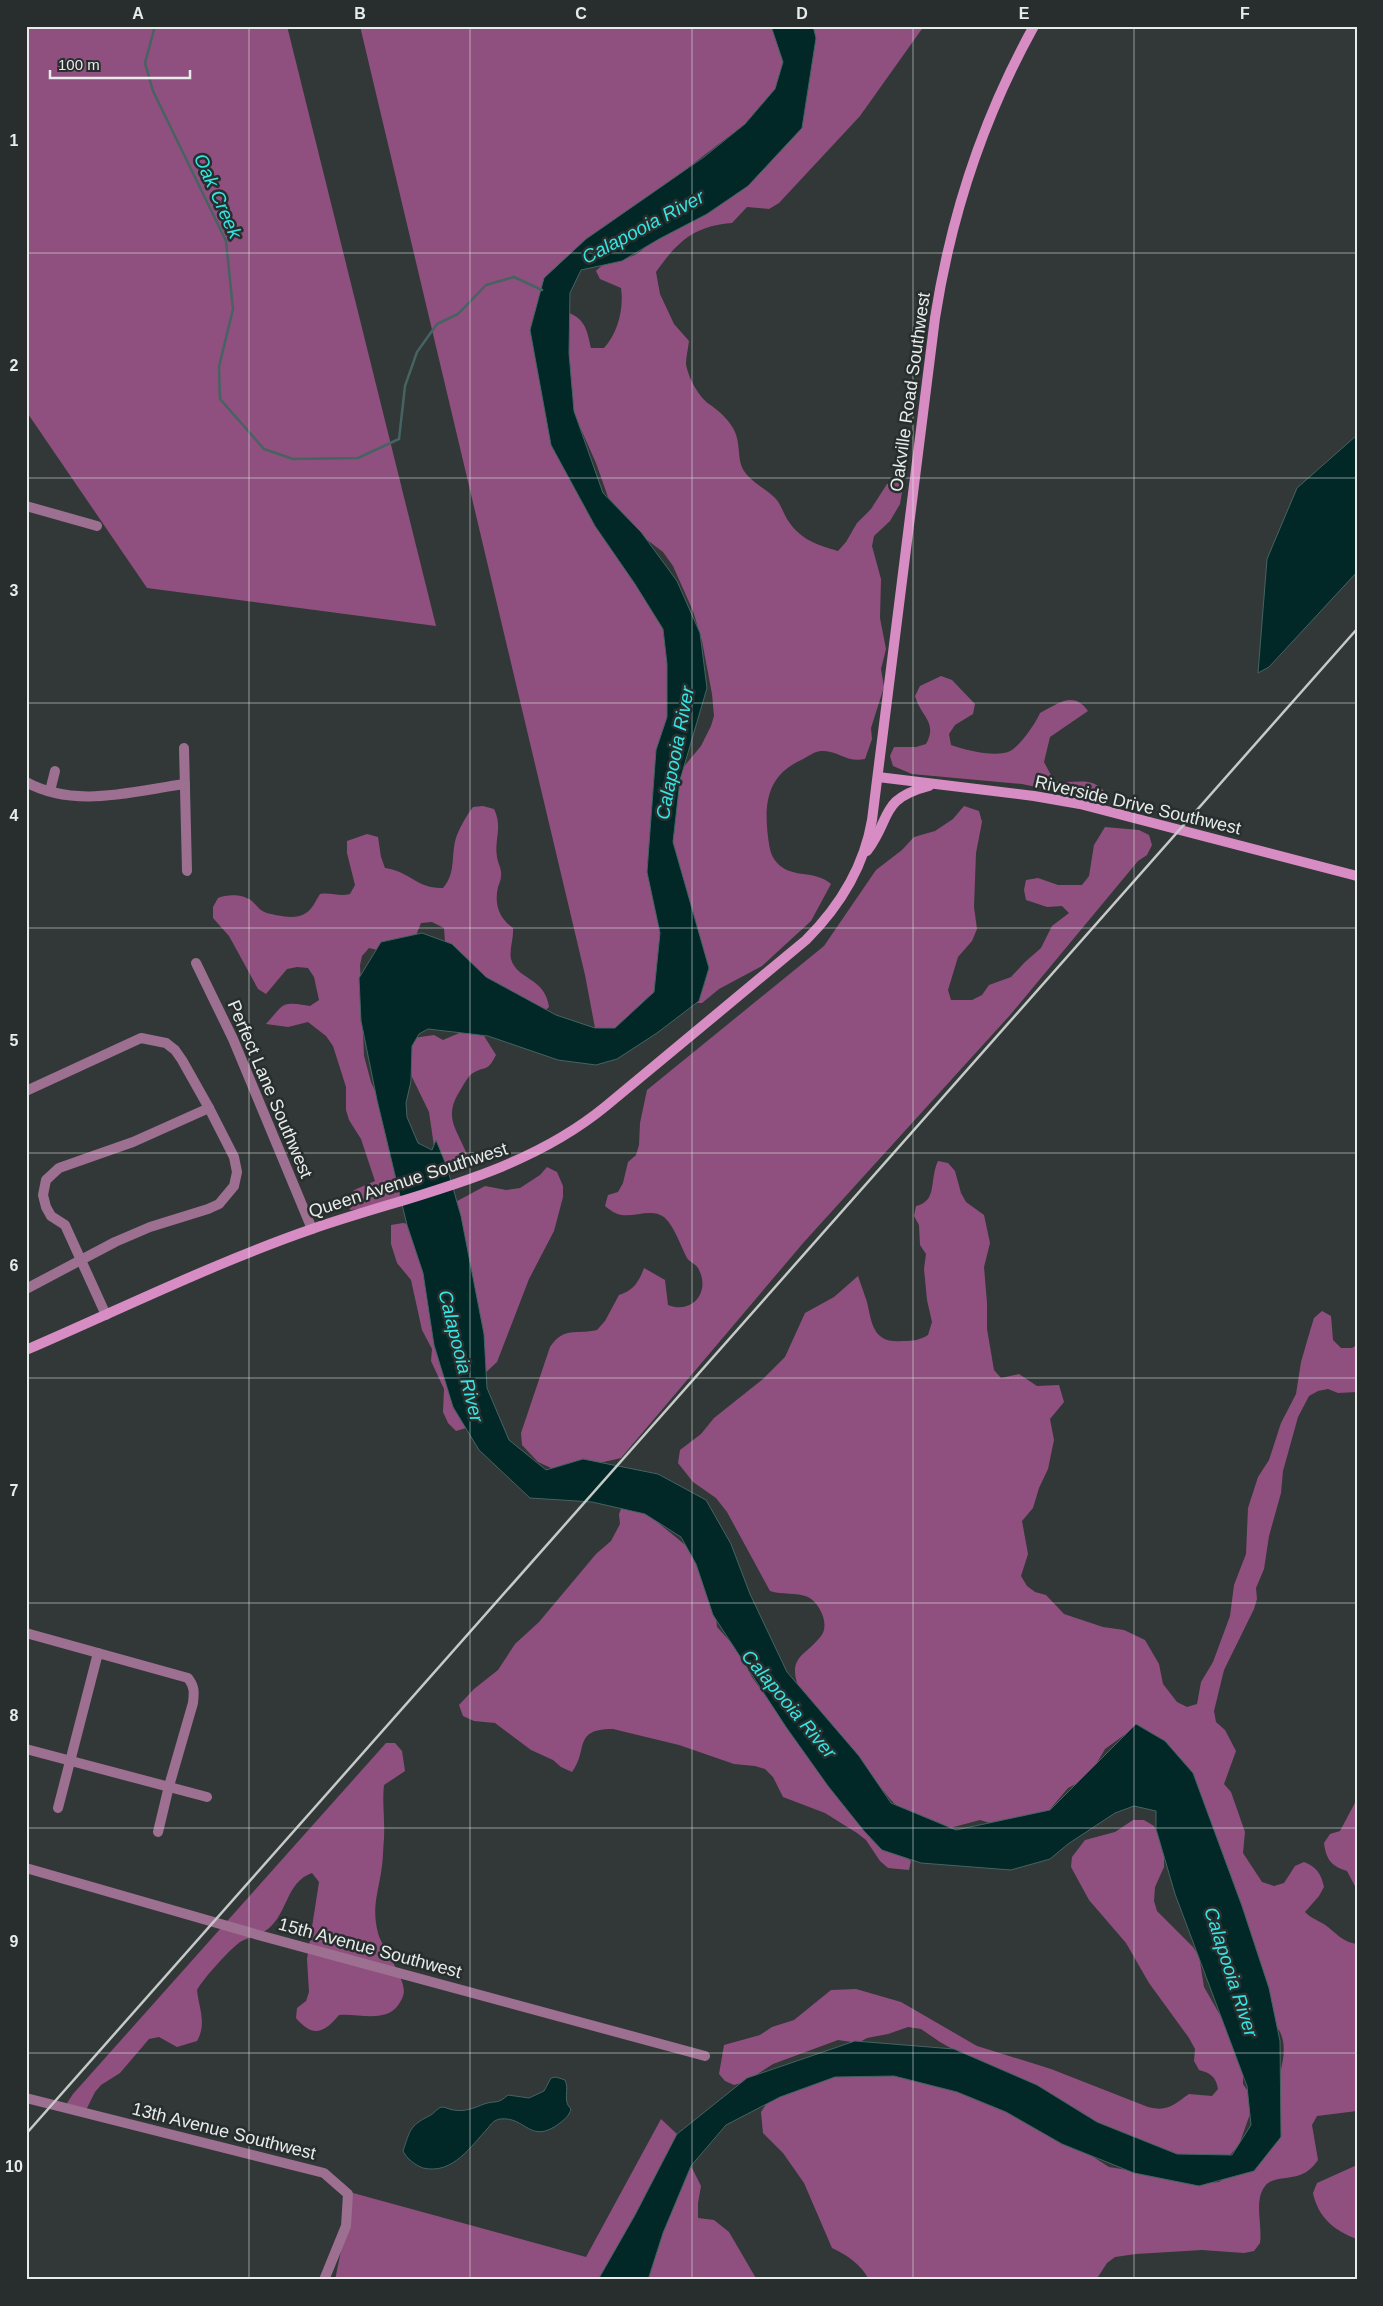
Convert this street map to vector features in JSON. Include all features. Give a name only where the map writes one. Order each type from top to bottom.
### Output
[{"type":"main road","name":"Oakville Road Southwest","points":[[878,778],[899,596],[934,326],[946,253],[957,209],[979,143],[998,97],[1034,26]]},
{"type":"main road","name":"Riverside Drive Southwest","points":[[878,778],[1034,796],[1080,804],[1357,876]]},
{"type":"main road","name":"Queen Avenue Southwest","points":[[26,1350],[217,1267],[312,1229],[468,1180],[514,1162],[552,1144],[580,1126],[806,940],[832,912],[862,858],[870,831],[878,778]]},
{"type":"main road","points":[[862,858],[877,838],[884,816],[897,800],[914,790],[935,784]]},
{"type":"street","points":[[26,506],[97,526]]},
{"type":"street","points":[[184,748],[187,871]]},
{"type":"street","points":[[50,791],[55,770]]},
{"type":"street","points":[[26,782],[63,795],[95,797],[185,784]]},
{"type":"street","name":"Perfect Lane Southwest","points":[[196,964],[233,1039],[312,1229]]},
{"type":"street","points":[[26,1091],[141,1038],[166,1042],[175,1050],[209,1108],[234,1156],[238,1172],[234,1186],[226,1196],[208,1209],[150,1227],[115,1242],[26,1289]]},
{"type":"street","points":[[106,1315],[65,1226],[51,1216],[46,1207],[43,1195],[46,1180],[59,1168],[133,1142],[209,1108]]},
{"type":"street","points":[[26,1634],[188,1678],[194,1690],[188,1726],[169,1786],[158,1832]]},
{"type":"street","points":[[58,1808],[98,1653]]},
{"type":"street","points":[[26,1749],[206,1797]]},
{"type":"street","name":"15th Avenue Southwest","points":[[26,1868],[256,1934],[705,2056]]},
{"type":"street","name":"13th Avenue Southwest","points":[[26,2098],[324,2173],[348,2194],[346,2226],[324,2280]]},
{"type":"shaded area","points":[[26,26],[287,26],[436,626],[147,588],[26,411]]},
{"type":"shaded area","points":[[360,26],[771,26],[783,62],[775,89],[745,124],[544,278],[551,445],[595,526],[663,629],[667,664],[667,717],[656,750],[647,872],[660,933],[654,992],[615,1028],[595,1028],[585,975]]},
{"type":"shaded area","points":[[813,26],[924,26],[860,116],[779,203],[769,209],[747,207],[732,223],[707,228],[688,237],[672,252],[656,272],[660,294],[674,324],[689,341],[686,364],[694,386],[705,401],[722,414],[733,428],[744,471],[776,499],[797,532],[816,544],[838,551],[846,542],[857,523],[871,509],[887,484],[898,482],[902,492],[900,504],[890,521],[874,536],[872,546],[881,579],[880,618],[886,649],[881,669],[884,687],[871,728],[872,739],[865,759],[847,758],[828,751],[816,752],[781,774],[770,792],[767,825],[770,848],[774,859],[787,870],[817,876],[831,884],[811,921],[762,966],[719,989],[702,1003],[691,1003],[704,986],[708,965],[694,938],[671,837],[681,770],[701,746],[711,726],[714,716],[712,694],[702,641],[693,611],[673,566],[663,552],[638,533],[608,497],[596,463],[572,409],[568,347],[569,313],[579,319],[585,327],[591,348],[604,348],[613,335],[619,320],[622,296],[621,288],[600,279],[596,271],[610,262],[637,254],[650,240],[802,128],[816,38]]},
{"type":"shaded area","points":[[941,676],[952,680],[975,704],[973,714],[955,725],[949,734],[951,745],[971,751],[995,754],[1008,752],[1031,729],[1040,713],[1065,701],[1077,701],[1088,711],[1050,737],[1044,762],[1054,781],[1093,783],[1104,791],[1093,799],[1022,784],[912,774],[893,766],[890,756],[894,747],[916,747],[926,744],[930,730],[929,725],[915,696],[920,686]]},
{"type":"shaded area","points":[[483,806],[494,809],[497,816],[496,850],[501,879],[497,893],[497,905],[504,920],[513,928],[511,959],[519,971],[542,990],[549,1007],[541,1014],[442,953],[445,942],[444,928],[432,922],[421,923],[415,938],[390,953],[369,948],[362,956],[360,965],[364,1056],[371,1082],[380,1102],[401,1196],[361,1209],[350,1210],[348,1199],[354,1190],[375,1181],[361,1139],[349,1120],[346,1110],[346,1087],[333,1046],[326,1036],[308,1022],[288,1027],[266,1024],[284,1005],[310,1006],[319,1000],[314,977],[308,968],[297,967],[287,969],[266,994],[258,989],[229,936],[213,918],[213,907],[218,898],[231,895],[240,896],[252,901],[265,912],[293,917],[308,912],[320,894],[350,894],[355,885],[347,853],[347,841],[367,834],[378,837],[385,868],[401,873],[426,886],[443,888],[452,869],[455,842],[460,828],[473,807]]},
{"type":"shaded area","points":[[964,806],[979,811],[982,822],[976,853],[974,907],[977,929],[972,941],[958,957],[948,990],[951,1000],[972,1000],[982,995],[989,985],[1011,977],[1041,948],[1052,926],[1069,913],[1062,906],[1047,907],[1026,900],[1024,890],[1026,880],[1038,878],[1058,885],[1082,885],[1089,876],[1094,845],[1105,827],[1139,830],[1149,835],[1152,845],[1147,855],[1138,861],[1011,1014],[804,1242],[621,1458],[560,1472],[538,1462],[522,1445],[521,1433],[550,1347],[555,1340],[571,1332],[597,1330],[605,1321],[619,1295],[635,1285],[644,1268],[665,1280],[668,1305],[685,1307],[698,1298],[701,1292],[702,1276],[698,1268],[687,1258],[674,1231],[664,1217],[654,1213],[622,1215],[615,1213],[605,1206],[608,1195],[618,1192],[623,1183],[628,1162],[636,1155],[647,1090],[824,946],[876,870],[902,850],[914,837],[935,831],[953,819]]},
{"type":"shaded area","points":[[464,1031],[484,1036],[496,1055],[486,1068],[473,1073],[468,1078],[455,1099],[452,1109],[454,1124],[469,1160],[463,1169],[451,1167],[435,1153],[429,1112],[412,1077],[407,1057],[413,1038],[434,1035],[443,1040]]},
{"type":"shaded area","points":[[938,1161],[948,1163],[955,1171],[961,1193],[966,1202],[984,1215],[990,1243],[984,1267],[987,1329],[994,1370],[1001,1378],[1019,1374],[1037,1386],[1059,1385],[1064,1402],[1050,1419],[1054,1440],[1048,1469],[1039,1488],[1033,1508],[1022,1521],[1028,1554],[1021,1576],[1027,1586],[1035,1592],[1046,1595],[1064,1614],[1103,1627],[1124,1630],[1145,1640],[1159,1664],[1163,1684],[1177,1702],[1187,1707],[1197,1704],[1201,1682],[1213,1662],[1230,1616],[1234,1585],[1246,1554],[1248,1508],[1258,1477],[1269,1460],[1281,1423],[1296,1394],[1301,1362],[1314,1318],[1322,1311],[1331,1316],[1333,1340],[1341,1348],[1352,1348],[1357,1345],[1357,1392],[1338,1393],[1328,1389],[1318,1391],[1309,1396],[1298,1417],[1283,1471],[1281,1493],[1269,1536],[1264,1569],[1256,1588],[1257,1599],[1224,1670],[1214,1711],[1216,1722],[1225,1730],[1236,1751],[1224,1784],[1231,1792],[1245,1832],[1243,1853],[1262,1882],[1274,1886],[1284,1883],[1295,1866],[1304,1862],[1312,1866],[1320,1875],[1324,1887],[1305,1912],[1346,1941],[1357,1944],[1357,2111],[1317,2116],[1312,2125],[1318,2160],[1303,2174],[1275,2180],[1266,2185],[1259,2202],[1260,2243],[1254,2251],[1244,2253],[1202,2250],[1115,2257],[1107,2263],[1096,2280],[869,2280],[862,2269],[853,2261],[832,2248],[804,2183],[783,2153],[763,2133],[761,2112],[767,2103],[812,2076],[932,2069],[1073,2144],[1109,2167],[1208,2183],[1219,2182],[1230,2174],[1260,2120],[1279,2076],[1283,2056],[1282,2038],[1274,2024],[1162,1741],[1144,1729],[1134,1728],[1105,1749],[1088,1778],[1068,1788],[1041,1820],[990,1823],[980,1820],[950,1828],[909,1819],[800,1691],[796,1679],[796,1664],[824,1631],[824,1620],[820,1609],[808,1597],[770,1591],[727,1512],[716,1498],[693,1482],[678,1463],[680,1450],[701,1434],[714,1418],[763,1379],[785,1357],[805,1313],[834,1297],[858,1276],[873,1325],[880,1336],[893,1341],[907,1341],[928,1335],[932,1322],[927,1300],[924,1269],[926,1254],[920,1245],[919,1225],[914,1216],[916,1206],[927,1200],[930,1195]]},
{"type":"shaded area","points":[[547,1167],[557,1172],[563,1186],[563,1197],[554,1231],[529,1279],[497,1362],[482,1376],[466,1428],[456,1431],[448,1423],[443,1412],[444,1389],[431,1361],[432,1349],[422,1330],[411,1280],[397,1263],[391,1244],[391,1225],[403,1223],[413,1225],[485,1186],[506,1190],[520,1188],[540,1175]]},
{"type":"shaded area","points":[[623,1504],[633,1507],[656,1521],[689,1548],[715,1607],[717,1627],[737,1649],[752,1677],[779,1715],[886,1843],[911,1861],[909,1870],[888,1868],[880,1861],[866,1840],[857,1833],[825,1813],[783,1797],[773,1777],[765,1769],[734,1764],[679,1745],[613,1729],[600,1730],[586,1737],[577,1764],[572,1772],[561,1767],[553,1760],[531,1750],[495,1723],[474,1721],[463,1716],[459,1705],[474,1689],[498,1670],[515,1644],[539,1622],[596,1554],[611,1541],[620,1524],[619,1514]]},
{"type":"shaded area","points":[[386,1743],[395,1743],[402,1751],[405,1771],[384,1785],[383,1856],[375,1917],[380,1940],[402,1982],[403,1996],[398,2005],[384,2015],[339,2015],[328,2026],[318,2031],[308,2029],[296,2018],[297,2008],[306,2001],[309,1992],[307,1959],[319,1882],[312,1873],[303,1877],[297,1883],[280,1915],[268,1929],[235,1946],[200,1985],[197,1990],[202,2016],[202,2028],[197,2041],[177,2047],[159,2037],[149,2039],[120,2073],[101,2085],[95,2092],[85,2112],[75,2111],[67,2103],[73,2094]]},
{"type":"shaded area","points":[[1357,1799],[1357,1890],[1347,1871],[1337,1867],[1330,1861],[1324,1843],[1330,1834],[1340,1831]]},
{"type":"shaded area","points":[[1133,1820],[1144,1820],[1154,1826],[1164,1844],[1164,1867],[1155,1887],[1154,1901],[1157,1911],[1193,1947],[1199,1956],[1204,1987],[1224,2022],[1243,2063],[1243,2084],[1249,2093],[1250,2114],[1239,2145],[1230,2155],[1219,2158],[1134,2152],[940,2042],[921,2029],[908,2027],[888,2034],[867,2038],[858,2043],[838,2040],[773,2064],[745,2082],[734,2085],[725,2081],[719,2074],[724,2045],[760,2035],[772,2027],[794,2020],[831,1990],[856,1989],[901,2002],[977,2046],[1051,2069],[1148,2107],[1166,2108],[1189,2094],[1212,2096],[1218,2089],[1216,2081],[1210,2074],[1199,2070],[1194,2061],[1195,2049],[1189,2038],[1149,1983],[1126,1943],[1089,1900],[1071,1867],[1072,1857],[1085,1840],[1115,1832]]},
{"type":"shaded area","points":[[661,2119],[677,2134],[635,2215],[598,2280],[335,2280],[353,2193],[586,2257]]},
{"type":"shaded area","points":[[1357,2165],[1357,2239],[1341,2232],[1328,2222],[1315,2202],[1313,2193],[1317,2183]]},
{"type":"shaded area","points":[[691,2166],[701,2186],[698,2218],[714,2220],[729,2232],[757,2280],[648,2280],[663,2233]]},
{"type":"water","name":"Calapooia River","points":[[771,26],[813,26],[816,38],[802,128],[748,186],[707,214],[622,261],[581,270],[570,293],[569,353],[574,411],[603,493],[641,532],[677,581],[700,633],[707,688],[680,780],[673,842],[709,968],[699,1001],[657,1033],[617,1059],[596,1065],[558,1060],[488,1036],[428,1029],[419,1034],[412,1046],[411,1081],[406,1103],[407,1117],[418,1143],[432,1150],[436,1140],[447,1167],[461,1216],[484,1334],[487,1388],[509,1440],[546,1470],[583,1459],[658,1474],[706,1500],[731,1544],[750,1594],[787,1672],[859,1756],[891,1803],[956,1830],[1050,1810],[1136,1724],[1165,1741],[1193,1773],[1242,1906],[1269,1988],[1280,2041],[1281,2137],[1254,2171],[1199,2186],[1134,2173],[1062,2144],[1006,2112],[957,2092],[894,2076],[835,2077],[780,2097],[726,2125],[691,2166],[663,2233],[648,2280],[598,2280],[635,2215],[677,2134],[747,2078],[855,2041],[954,2049],[1037,2085],[1097,2122],[1177,2154],[1232,2155],[1251,2125],[1247,2086],[1175,1894],[1156,1829],[1156,1811],[1134,1806],[1115,1813],[1068,1844],[1050,1859],[1011,1870],[921,1863],[882,1850],[864,1831],[828,1786],[786,1727],[713,1615],[696,1564],[681,1537],[645,1514],[592,1502],[530,1498],[479,1450],[453,1407],[434,1345],[423,1273],[407,1225],[377,1100],[361,1021],[359,978],[381,942],[422,933],[452,944],[486,977],[556,1015],[595,1028],[615,1028],[654,992],[660,933],[647,872],[656,750],[667,717],[667,664],[663,629],[595,526],[551,445],[530,330],[544,278],[586,239],[704,157],[745,124],[775,89],[783,62]]},
{"type":"water","points":[[1357,435],[1357,572],[1269,667],[1258,673],[1267,559],[1297,488]]},
{"type":"water","points":[[556,2077],[565,2080],[567,2088],[566,2099],[571,2109],[565,2119],[550,2129],[542,2132],[535,2131],[509,2119],[494,2121],[460,2157],[452,2163],[434,2169],[423,2168],[417,2165],[403,2151],[414,2126],[440,2108],[466,2110],[499,2101],[508,2095],[529,2098],[544,2091],[551,2078]]},
{"type":"waterway","name":"Oak Creek","points":[[155,26],[145,63],[153,91],[226,241],[233,309],[219,367],[220,399],[264,449],[293,459],[358,458],[399,439],[405,386],[417,352],[437,324],[458,314],[486,285],[514,277],[542,290]]},
{"type":"railway","points":[[26,2134],[1357,629]]}]
